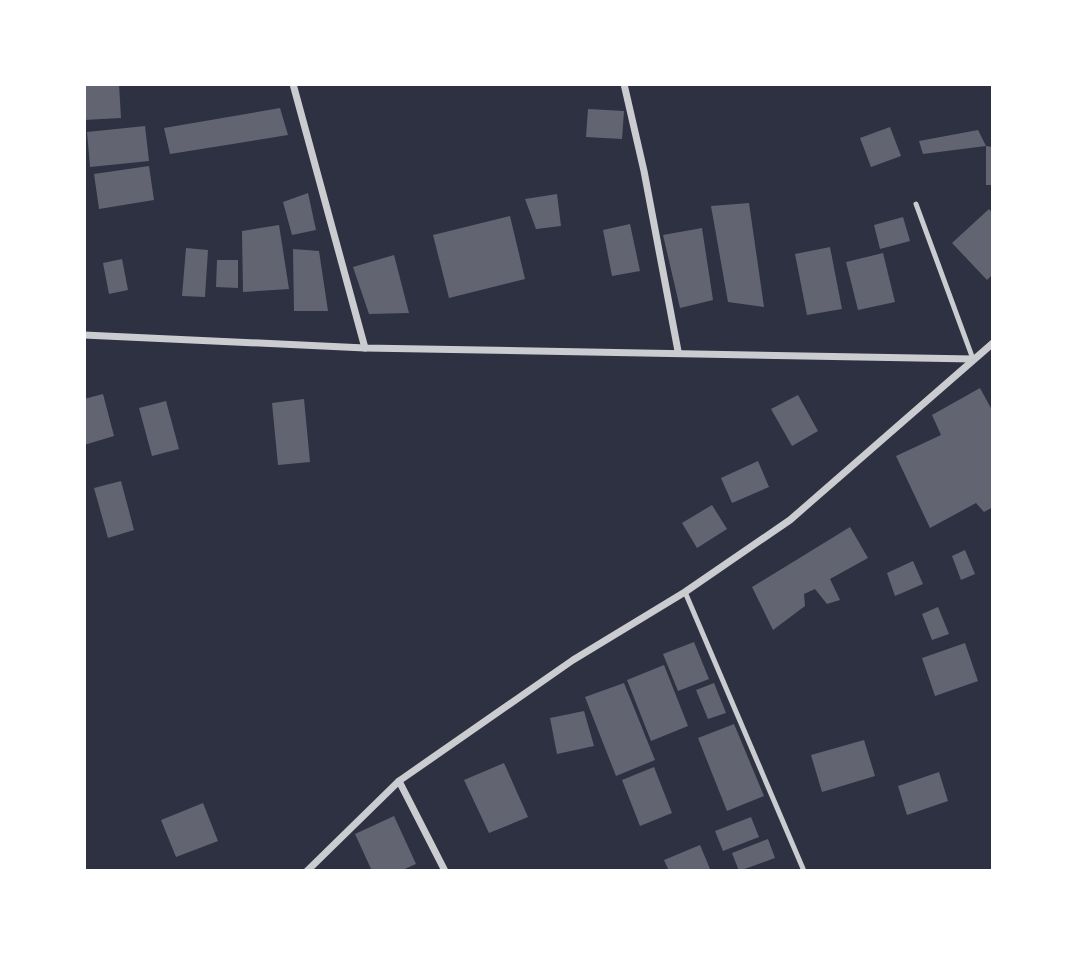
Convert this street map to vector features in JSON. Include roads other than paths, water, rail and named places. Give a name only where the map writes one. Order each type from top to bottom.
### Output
[{"type":"street","points":[[293,84],[365,348]]},
{"type":"street","points":[[624,84],[644,171],[678,351]]},
{"type":"street","points":[[84,335],[365,348],[678,351],[973,359]]},
{"type":"street","points":[[307,871],[398,781],[573,660],[685,592],[790,520],[993,343]]},
{"type":"street","points":[[398,781],[445,871]]},
{"type":"lane","points":[[916,204],[973,359]]},
{"type":"lane","points":[[685,592],[804,871]]}]
